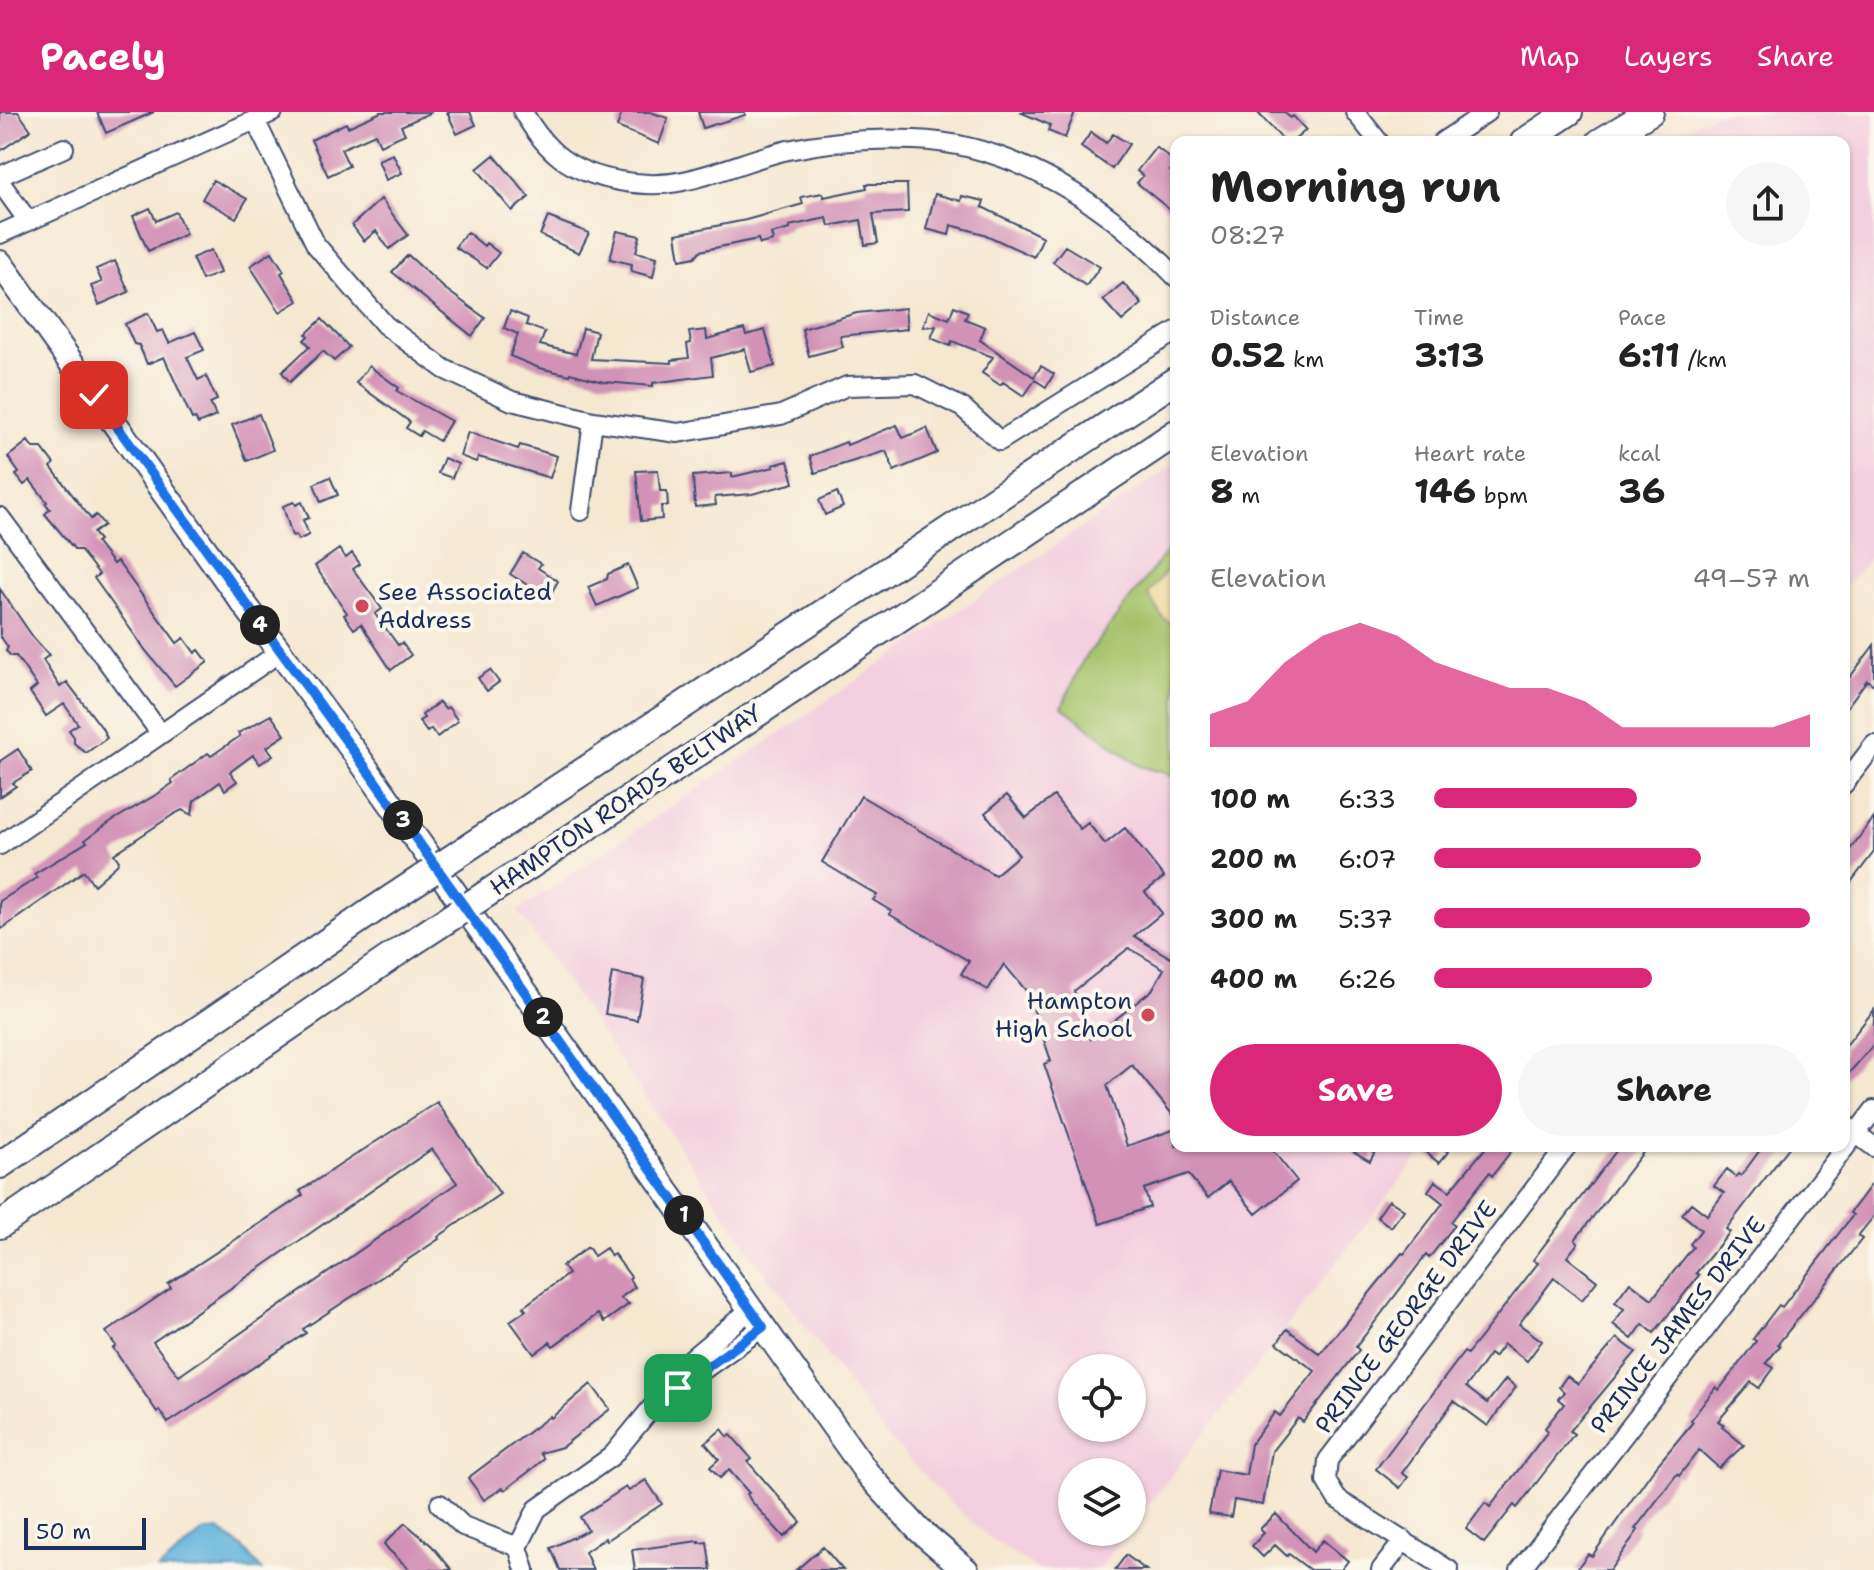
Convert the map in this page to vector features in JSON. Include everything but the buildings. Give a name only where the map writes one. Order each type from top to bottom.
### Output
[{"type":"highway","points":[[1533,136],[1569,112]]},
{"type":"highway","points":[[1610,136],[1650,112]]},
{"type":"highway","name":"HAMPTON ROADS BELTWAY","points":[[0,1165],[372,911],[1170,384]]},
{"type":"highway","name":"HAMPTON ROADS BELTWAY","points":[[0,1225],[401,950],[1170,437]]},
{"type":"main road","points":[[0,263],[867,1473],[918,1529],[966,1570]]},
{"type":"street","points":[[0,234],[273,112]]},
{"type":"street","points":[[523,112],[535,132],[562,159],[606,179],[648,184],[681,182],[788,150],[848,141],[916,140],[960,146],[1010,161],[1075,193],[1144,243],[1170,271]]},
{"type":"street","points":[[1355,112],[1374,136]]},
{"type":"street","points":[[1451,136],[1487,112]]},
{"type":"street","points":[[255,120],[316,245],[385,325],[444,369],[512,401],[593,421],[678,433],[781,415],[847,386],[915,384],[963,408],[1000,441],[1170,335]]},
{"type":"street","points":[[28,221],[3,172],[64,148]]},
{"type":"street","points":[[581,511],[593,421]]},
{"type":"street","points":[[0,517],[161,734]]},
{"type":"street","points":[[0,845],[280,652]]},
{"type":"street","points":[[1850,776],[1874,745]]},
{"type":"street","name":"PRINCE JAMES DRIVE","points":[[1850,1129],[1874,1110]]},
{"type":"street","points":[[1850,1129],[1874,1147]]},
{"type":"street","name":"PRINCE GEORGE DRIVE","points":[[1404,1540],[1337,1499],[1326,1481],[1328,1460],[1562,1152]]},
{"type":"street","name":"PRINCE JAMES DRIVE","points":[[1520,1570],[1833,1152]]},
{"type":"street","points":[[525,1570],[518,1547],[537,1509],[612,1456],[663,1394],[668,1378],[757,1318]]},
{"type":"street","points":[[440,1504],[463,1526],[518,1547]]},
{"type":"street","points":[[1381,1570],[1404,1540],[1449,1570]]},
{"type":"shaded area","points":[[1717,112],[1874,112],[1874,552],[1850,582],[1850,136],[1674,136]]},
{"type":"shaded area","name":"Hampton High School","points":[[1170,467],[1170,1152],[1422,1152],[1146,1508],[1146,1458],[1058,1458],[1058,1546],[1117,1546],[1098,1570],[1037,1570],[986,1535],[943,1496],[886,1435],[761,1267],[518,911]]},
{"type":"green space","points":[[1170,547],[1170,774],[1140,766],[1062,707],[1082,662]]},
{"type":"sand","points":[[1170,566],[1170,623],[1163,618],[1148,594]]},
{"type":"water","points":[[219,1530],[242,1547],[262,1570],[158,1570],[203,1532]]},
{"type":"place","name":"See Associated Address","points":[[362,606]]},
{"type":"place","name":"Hampton High School","points":[[1148,1015]]},
{"type":"route","points":[[94,395],[355,753],[763,1327],[678,1388]]}]
